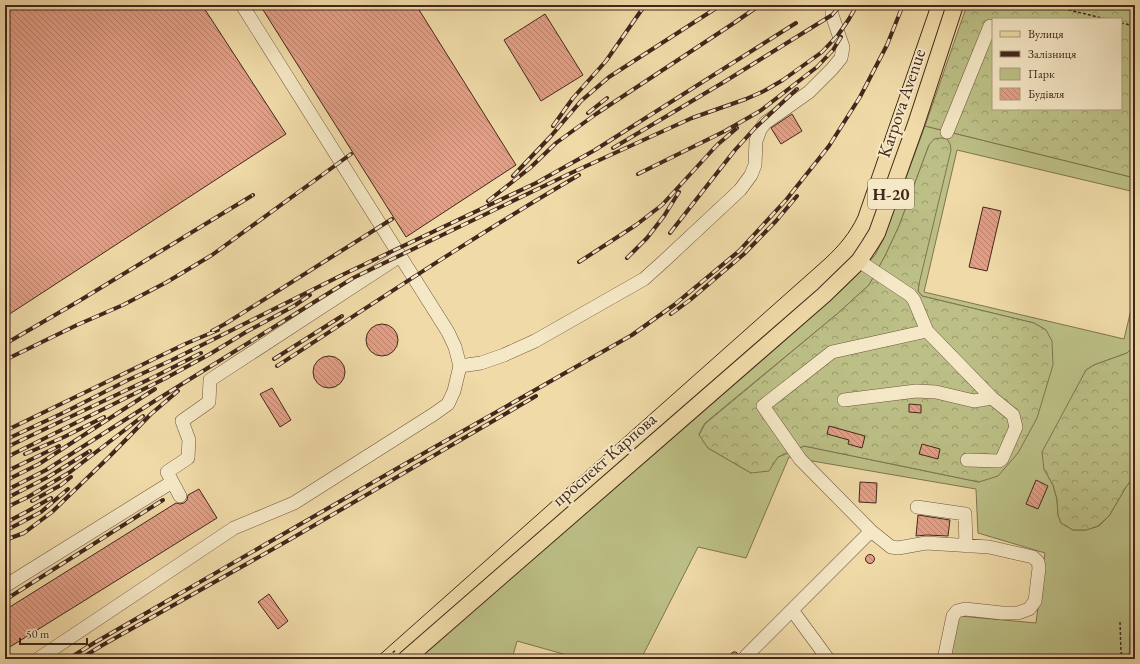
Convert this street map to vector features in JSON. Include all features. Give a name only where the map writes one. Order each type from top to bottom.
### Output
[{"type":"main road","name":"Karpova Avenue","points":[[829,290],[859,261],[877,233],[916,124],[955,5]]},
{"type":"main road","name":"проспект Карпова","points":[[401,655],[829,290]]},
{"type":"street","points":[[38,659],[234,528],[294,503],[434,414],[448,404],[454,391],[460,366],[455,347],[448,332],[242,5]]},
{"type":"street","points":[[460,366],[481,363],[504,355],[535,341],[644,279],[740,190],[751,176],[755,165],[756,141],[760,130],[765,123],[809,92],[841,58],[844,47],[832,15],[832,5]]},
{"type":"street","points":[[947,132],[990,26]]},
{"type":"street","points":[[180,496],[167,472],[188,458],[188,440],[182,421],[209,402],[210,380],[400,256]]},
{"type":"street","points":[[859,261],[910,294],[914,300],[926,331],[992,398],[1013,415],[1016,427],[1002,459],[999,461],[967,460]]},
{"type":"street","points":[[926,331],[832,352],[763,406],[800,459],[871,531],[891,547],[898,548],[926,543],[989,547],[1034,557],[1038,562],[1039,568],[1035,601],[1029,609],[1018,613],[1002,613],[965,609],[958,611],[953,616],[944,659]]},
{"type":"street","points":[[844,400],[916,390],[936,392],[974,401],[992,398]]},
{"type":"street","points":[[5,586],[172,482]]},
{"type":"street","points":[[917,507],[966,514],[966,546]]},
{"type":"street","points":[[746,656],[871,531]]},
{"type":"street","points":[[792,610],[828,659]]},
{"type":"path","points":[[1050,5],[1102,18]]},
{"type":"path","points":[[1122,23],[1135,26]]},
{"type":"path","points":[[1120,622],[1121,652],[1123,659]]},
{"type":"path","points":[[385,659],[401,655]]},
{"type":"green space","points":[[967,5],[1135,5],[1135,178],[925,126]]},
{"type":"green space","points":[[925,126],[1135,178],[1135,192],[957,150],[924,292],[1124,339],[1135,293],[1135,345],[1127,353],[1094,365],[1086,370],[1044,469],[1053,485],[1057,499],[1058,515],[1061,523],[1073,530],[1086,530],[1099,526],[1109,516],[1135,475],[1135,551],[1129,659],[950,659],[959,616],[1036,623],[1045,553],[978,533],[976,489],[789,457],[746,558],[698,547],[641,659],[581,659],[517,641],[512,659],[414,659],[738,378],[833,298],[875,255],[883,240]],"holes":[[[929,145],[918,291],[922,296],[1034,323],[1046,330],[979,482],[804,446],[778,457],[751,473],[708,448],[699,434],[705,423],[837,314],[869,285],[899,226]]]},
{"type":"green space","points":[[934,139],[947,139],[951,150],[918,291],[922,296],[1034,323],[1046,330],[1052,341],[1053,365],[1037,418],[1018,453],[998,476],[979,482],[804,446],[778,457],[769,471],[751,473],[708,448],[699,435],[705,424],[837,314],[869,285],[899,226],[929,145]]},
{"type":"green space","points":[[1135,345],[1135,475],[1109,516],[1098,526],[1086,530],[1073,530],[1061,523],[1058,515],[1057,499],[1053,485],[1044,469],[1042,452],[1086,370],[1094,365],[1127,353]]},
{"type":"shaded area","points":[[1135,551],[1135,659],[1129,659],[1134,552]]},
{"type":"building","points":[[5,5],[202,5],[286,134],[5,317]]},
{"type":"building","points":[[260,5],[416,5],[516,165],[406,237]]},
{"type":"building","points":[[545,14],[583,75],[541,101],[504,40]]},
{"type":"building","points":[[792,114],[802,131],[781,144],[771,128]]},
{"type":"building","points":[[983,207],[1001,211],[987,271],[969,267]]},
{"type":"building","points":[[379,324],[385,324],[395,331],[398,340],[397,346],[391,353],[385,356],[379,356],[369,349],[366,343],[366,337],[373,327]]},
{"type":"building","points":[[326,356],[332,356],[342,363],[345,372],[344,378],[338,385],[332,388],[326,388],[316,381],[313,375],[313,369],[320,359]]},
{"type":"building","points":[[272,388],[291,420],[280,427],[260,394]]},
{"type":"building","points":[[909,404],[921,405],[921,413],[909,412]]},
{"type":"building","points":[[829,426],[865,436],[862,448],[848,444],[849,440],[827,434]]},
{"type":"building","points":[[922,444],[940,449],[938,459],[919,454]]},
{"type":"building","points":[[1036,480],[1048,486],[1038,509],[1026,504]]},
{"type":"building","points":[[860,482],[877,483],[876,503],[859,502]]},
{"type":"building","points":[[199,489],[217,518],[5,650],[5,610],[176,503],[184,503],[187,500],[188,495]]},
{"type":"building","points":[[918,515],[950,520],[948,536],[916,536]]},
{"type":"building","points":[[868,555],[872,555],[874,559],[872,563],[868,563],[866,561],[866,557]]},
{"type":"building","points":[[269,594],[288,621],[278,629],[258,602]]},
{"type":"building","points":[[733,652],[738,654],[739,659],[725,659]]},
{"type":"tram line","points":[[375,659],[825,259],[848,234],[858,216],[931,5]]},
{"type":"railway","points":[[553,126],[573,98],[606,61],[645,5]]},
{"type":"railway","points":[[513,176],[551,136],[581,101],[609,77],[721,5]]},
{"type":"railway","points":[[488,201],[530,168],[556,143],[596,114],[760,5]]},
{"type":"railway","points":[[613,148],[724,82],[832,15],[841,5]]},
{"type":"railway","points":[[5,491],[46,470],[353,278],[571,173],[639,142],[692,118],[764,91],[783,80],[822,52],[838,35],[857,5]]},
{"type":"railway","points":[[68,659],[410,461],[632,335],[674,305],[739,251],[786,200],[829,146],[860,97],[887,45],[903,5]]},
{"type":"railway","points":[[5,440],[172,360],[342,275],[536,183],[595,150],[796,23]]},
{"type":"railway","points":[[638,174],[725,131],[760,111],[817,67],[833,50],[841,37]]},
{"type":"railway","points":[[670,233],[735,150],[755,128],[797,89]]},
{"type":"railway","points":[[588,113],[607,98]]},
{"type":"railway","points":[[579,262],[636,225],[662,205],[717,145],[737,128]]},
{"type":"railway","points":[[5,360],[77,325],[123,305],[167,282],[212,255],[351,154]]},
{"type":"railway","points":[[277,366],[389,293],[579,175]]},
{"type":"railway","points":[[627,258],[647,238],[664,216],[679,192]]},
{"type":"railway","points":[[5,344],[79,301],[253,195]]},
{"type":"railway","points":[[671,314],[690,300],[744,254],[776,221],[797,196]]},
{"type":"railway","points":[[212,331],[392,219]]},
{"type":"railway","points":[[5,458],[166,378],[294,306],[310,295]]},
{"type":"railway","points":[[274,359],[342,316]]},
{"type":"railway","points":[[5,431],[185,344],[218,330]]},
{"type":"railway","points":[[5,448],[201,353]]},
{"type":"railway","points":[[5,481],[39,464],[155,389]]},
{"type":"railway","points":[[5,540],[24,533],[52,512],[151,414],[178,391]]},
{"type":"railway","points":[[80,659],[289,540],[536,396]]},
{"type":"railway","points":[[5,508],[28,497],[70,472],[143,416]]},
{"type":"railway","points":[[25,454],[104,417]]},
{"type":"railway","points":[[5,472],[59,446]]},
{"type":"railway","points":[[5,499],[48,477],[90,451]]},
{"type":"railway","points":[[32,501],[61,485],[71,477]]},
{"type":"railway","points":[[5,531],[41,512],[68,489]]},
{"type":"railway","points":[[5,523],[51,498]]},
{"type":"railway","points":[[5,600],[163,500]]}]
